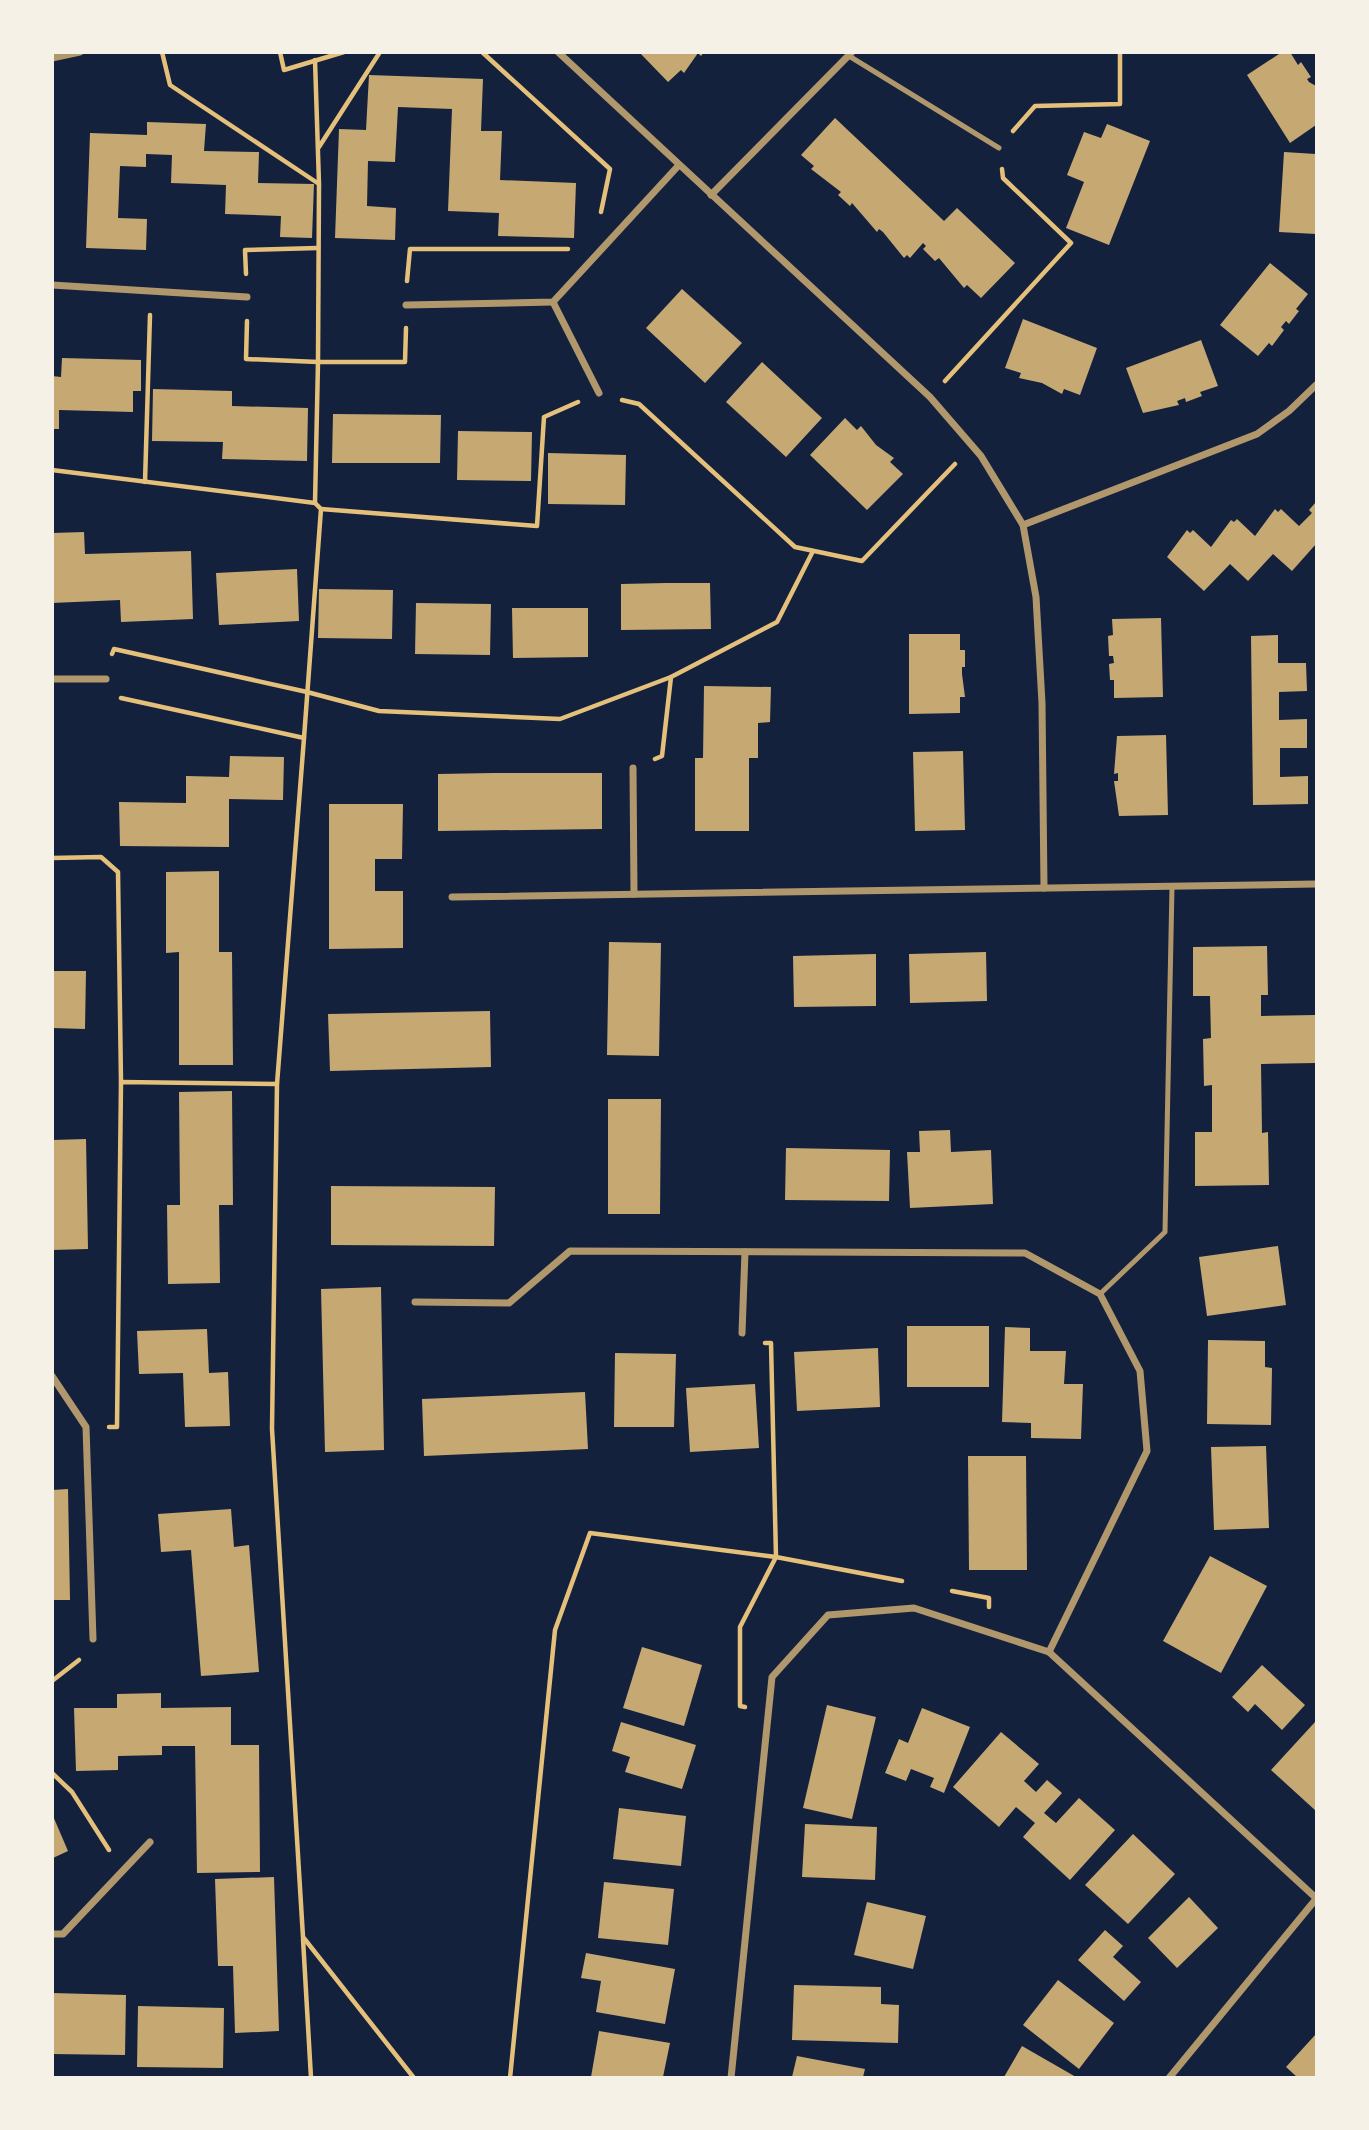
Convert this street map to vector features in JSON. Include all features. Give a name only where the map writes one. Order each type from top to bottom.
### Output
[{"type":"street","points":[[52,58],[80,52]]},
{"type":"street","points":[[558,52],[930,397],[973,446],[1023,525],[1036,597],[1042,703],[1044,888]]},
{"type":"street","points":[[712,195],[850,54]]},
{"type":"street","points":[[406,304],[553,302],[679,165]]},
{"type":"street","points":[[52,285],[247,297]]},
{"type":"street","points":[[553,302],[599,393]]},
{"type":"street","points":[[1023,525],[1257,434],[1289,411],[1317,385]]},
{"type":"street","points":[[52,679],[106,679]]},
{"type":"street","points":[[633,768],[634,894]]},
{"type":"street","points":[[452,897],[1317,884]]},
{"type":"street","points":[[415,1302],[509,1303],[570,1251],[1025,1253],[1100,1294],[1140,1371],[1147,1451],[1049,1652]]},
{"type":"street","points":[[742,1333],[746,1252]]},
{"type":"street","points":[[52,1376],[86,1427],[93,1639]]},
{"type":"street","points":[[731,2077],[772,1677],[828,1615],[914,1608],[1049,1652],[1317,1898],[1169,2077]]},
{"type":"street","points":[[52,1934],[62,1934],[150,1842]]},
{"type":"lane","points":[[850,54],[999,148]]},
{"type":"lane","points":[[1100,1294],[1165,1232],[1172,887]]},
{"type":"path","points":[[162,52],[170,85],[319,184]]},
{"type":"path","points":[[280,52],[284,70],[344,52]]},
{"type":"path","points":[[318,148],[380,52]]},
{"type":"path","points":[[482,52],[610,169],[599,220],[616,234]]},
{"type":"path","points":[[930,397],[1071,243],[1003,177],[999,148],[1035,106],[1120,104],[1120,52]]},
{"type":"path","points":[[315,60],[319,184],[315,503]]},
{"type":"path","points":[[318,248],[245,250],[246,359],[405,362],[410,249],[571,249]]},
{"type":"path","points":[[145,482],[151,291]]},
{"type":"path","points":[[52,470],[315,503],[321,509],[537,526],[544,417],[599,393],[639,404],[795,547],[862,561],[973,446]]},
{"type":"path","points":[[311,2077],[272,1429],[278,1084],[321,509]]},
{"type":"path","points":[[304,738],[116,696],[106,679],[114,649],[379,711],[560,719],[671,677],[777,622],[813,551]]},
{"type":"path","points":[[633,768],[662,756],[671,677]]},
{"type":"path","points":[[52,858],[101,858],[118,872],[121,1082],[117,1427],[86,1427]]},
{"type":"path","points":[[121,1082],[278,1084]]},
{"type":"path","points":[[742,1333],[741,1345],[771,1343],[776,1557],[740,1627],[740,1706],[768,1713]]},
{"type":"path","points":[[510,2077],[555,1630],[590,1533],[776,1557]]},
{"type":"path","points":[[52,1681],[80,1658],[93,1639]]},
{"type":"path","points":[[52,1773],[72,1792],[123,1871]]},
{"type":"path","points":[[303,1937],[414,2077]]},
{"type":"building","points":[[639,52],[704,52],[701,56],[698,53],[684,73],[681,70],[668,82]]},
{"type":"building","points":[[1282,52],[1290,52],[1298,65],[1301,62],[1311,77],[1307,79],[1316,86],[1316,125],[1290,143],[1247,75]]},
{"type":"building","points":[[369,75],[483,79],[481,131],[502,131],[500,180],[576,183],[574,238],[498,236],[499,213],[448,211],[452,109],[398,107],[395,162],[368,161],[367,206],[396,208],[395,240],[335,238],[339,129],[366,130]]},
{"type":"building","points":[[835,118],[944,221],[957,208],[1015,263],[981,298],[967,285],[964,288],[939,258],[935,261],[923,249],[926,246],[923,243],[910,258],[907,255],[904,258],[883,232],[879,229],[877,232],[852,203],[850,206],[838,195],[841,192],[811,169],[814,166],[801,155]]},
{"type":"building","points":[[147,122],[206,124],[204,151],[259,152],[258,183],[314,184],[312,238],[280,237],[281,216],[225,214],[226,185],[171,183],[172,155],[146,154],[146,167],[120,166],[118,218],[147,219],[146,250],[86,248],[90,133],[147,135]]},
{"type":"building","points":[[1107,124],[1150,141],[1109,245],[1066,228],[1084,182],[1067,175],[1084,132],[1101,138]]},
{"type":"building","points":[[1284,152],[1316,154],[1316,234],[1279,232]]},
{"type":"building","points":[[1270,263],[1308,294],[1296,309],[1299,311],[1289,324],[1286,321],[1281,327],[1284,330],[1272,346],[1269,343],[1258,356],[1220,325]]},
{"type":"building","points":[[682,289],[742,343],[705,383],[646,328]]},
{"type":"building","points":[[1023,319],[1097,348],[1080,395],[1064,389],[1062,394],[1042,383],[1019,378],[1021,373],[1005,368]]},
{"type":"building","points":[[1201,340],[1218,386],[1200,392],[1202,396],[1186,402],[1185,398],[1177,401],[1179,405],[1143,413],[1126,368]]},
{"type":"building","points":[[62,358],[141,360],[141,391],[133,391],[133,412],[59,410],[59,429],[52,429],[52,376],[61,377]]},
{"type":"building","points":[[762,362],[822,418],[786,457],[726,402]]},
{"type":"building","points":[[153,389],[232,391],[232,406],[308,408],[307,461],[222,459],[223,442],[152,441]]},
{"type":"building","points":[[333,414],[441,415],[440,463],[332,463]]},
{"type":"building","points":[[845,418],[857,430],[861,426],[876,445],[894,458],[890,462],[903,474],[867,510],[810,455]]},
{"type":"building","points":[[458,431],[532,432],[531,481],[457,480]]},
{"type":"building","points":[[548,453],[626,455],[625,505],[548,504]]},
{"type":"building","points":[[1316,502],[1316,544],[1292,571],[1273,554],[1248,581],[1230,564],[1204,591],[1167,557],[1187,530],[1190,533],[1193,530],[1211,547],[1231,520],[1234,522],[1237,519],[1255,536],[1275,509],[1278,512],[1281,509],[1299,526],[1312,513],[1309,510]]},
{"type":"building","points":[[84,532],[85,554],[191,551],[193,619],[121,622],[120,600],[52,603],[52,533]]},
{"type":"building","points":[[297,569],[299,621],[219,625],[216,573]]},
{"type":"building","points":[[710,583],[711,629],[621,630],[621,584]]},
{"type":"building","points":[[319,589],[393,590],[392,639],[318,638]]},
{"type":"building","points":[[416,603],[491,604],[490,655],[415,654]]},
{"type":"building","points":[[512,608],[588,608],[588,657],[513,658]]},
{"type":"building","points":[[1161,618],[1163,697],[1114,698],[1114,680],[1110,680],[1109,664],[1114,663],[1113,656],[1109,656],[1108,636],[1113,635],[1112,619]]},
{"type":"building","points":[[909,634],[960,634],[960,650],[965,650],[965,667],[962,667],[962,674],[965,697],[960,697],[960,713],[909,714]]},
{"type":"building","points":[[1278,635],[1278,663],[1306,663],[1307,691],[1279,692],[1279,720],[1307,719],[1307,748],[1280,748],[1280,777],[1308,776],[1308,804],[1253,805],[1251,636]]},
{"type":"building","points":[[704,686],[771,687],[770,722],[758,723],[758,758],[749,758],[749,831],[695,831],[695,758],[703,758]]},
{"type":"building","points":[[1166,735],[1168,815],[1119,816],[1114,781],[1118,781],[1118,773],[1114,774],[1117,736]]},
{"type":"building","points":[[963,751],[965,830],[915,831],[913,752]]},
{"type":"building","points":[[230,756],[284,757],[283,800],[229,799],[229,847],[120,846],[119,802],[186,803],[186,776],[229,777]]},
{"type":"building","points":[[602,773],[602,829],[438,831],[438,774]]},
{"type":"building","points":[[329,804],[403,804],[402,859],[375,859],[375,891],[403,891],[403,948],[329,949]]},
{"type":"building","points":[[219,871],[219,952],[232,952],[233,1065],[179,1065],[179,952],[166,953],[166,872]]},
{"type":"building","points":[[609,942],[661,943],[659,1056],[607,1055]]},
{"type":"building","points":[[1267,946],[1268,995],[1261,995],[1261,1016],[1316,1015],[1316,1063],[1261,1064],[1262,1133],[1268,1132],[1269,1185],[1195,1186],[1195,1132],[1212,1132],[1212,1085],[1204,1086],[1203,1039],[1211,1038],[1210,996],[1193,996],[1193,947]]},
{"type":"building","points":[[986,952],[987,1001],[910,1003],[909,954]]},
{"type":"building","points":[[876,954],[876,1006],[794,1007],[793,956]]},
{"type":"building","points":[[52,971],[86,971],[85,1029],[52,1028]]},
{"type":"building","points":[[490,1011],[491,1067],[330,1071],[328,1014]]},
{"type":"building","points":[[232,1091],[233,1205],[219,1205],[220,1283],[168,1284],[167,1205],[180,1205],[179,1092]]},
{"type":"building","points":[[608,1099],[661,1099],[660,1214],[608,1214]]},
{"type":"building","points":[[950,1130],[951,1152],[991,1150],[993,1204],[910,1208],[907,1152],[920,1152],[919,1131]]},
{"type":"building","points":[[86,1139],[88,1249],[52,1250],[52,1140]]},
{"type":"building","points":[[786,1148],[890,1150],[889,1201],[785,1200]]},
{"type":"building","points":[[331,1186],[495,1187],[494,1246],[331,1245]]},
{"type":"building","points":[[1278,1246],[1286,1305],[1207,1316],[1199,1257]]},
{"type":"building","points":[[381,1287],[384,1450],[325,1452],[321,1289]]},
{"type":"building","points":[[907,1326],[989,1326],[989,1387],[907,1387]]},
{"type":"building","points":[[1005,1327],[1030,1328],[1030,1351],[1066,1351],[1064,1384],[1083,1384],[1081,1439],[1031,1438],[1031,1423],[1002,1422]]},
{"type":"building","points":[[207,1329],[209,1373],[228,1372],[230,1426],[185,1427],[183,1373],[139,1374],[137,1331]]},
{"type":"building","points":[[1208,1340],[1265,1341],[1265,1367],[1272,1368],[1271,1425],[1207,1424]]},
{"type":"building","points":[[878,1348],[880,1407],[797,1411],[794,1352]]},
{"type":"building","points":[[615,1353],[676,1354],[674,1427],[614,1427]]},
{"type":"building","points":[[755,1384],[759,1448],[690,1452],[686,1388]]},
{"type":"building","points":[[585,1392],[588,1449],[424,1456],[422,1399]]},
{"type":"building","points":[[1266,1446],[1269,1528],[1214,1530],[1211,1447]]},
{"type":"building","points":[[968,1456],[1026,1456],[1027,1570],[969,1570]]},
{"type":"building","points":[[68,1489],[70,1600],[52,1600],[52,1490]]},
{"type":"building","points":[[231,1509],[234,1547],[249,1545],[259,1672],[201,1676],[191,1550],[161,1552],[158,1514]]},
{"type":"building","points":[[1210,1556],[1267,1586],[1221,1673],[1163,1641]]},
{"type":"building","points":[[642,1647],[702,1665],[684,1726],[623,1708]]},
{"type":"building","points":[[1262,1665],[1305,1705],[1282,1730],[1255,1704],[1248,1712],[1232,1697]]},
{"type":"building","points":[[161,1693],[161,1708],[231,1707],[231,1745],[259,1745],[260,1872],[197,1873],[195,1746],[162,1746],[162,1755],[118,1756],[118,1770],[76,1771],[74,1708],[117,1708],[117,1694]]},
{"type":"building","points":[[827,1705],[876,1717],[852,1819],[803,1808]]},
{"type":"building","points":[[922,1708],[970,1727],[944,1793],[930,1787],[934,1778],[911,1769],[906,1781],[885,1773],[899,1739],[908,1743]]},
{"type":"building","points":[[621,1722],[696,1745],[682,1789],[625,1772],[630,1757],[612,1751]]},
{"type":"building","points":[[1315,1722],[1316,1724],[1316,1811],[1271,1770]]},
{"type":"building","points":[[1001,1732],[1039,1764],[1024,1781],[1036,1792],[1047,1780],[1062,1793],[1044,1813],[1056,1823],[1079,1798],[1115,1830],[1070,1880],[1023,1837],[1035,1823],[1016,1807],[999,1827],[953,1787]]},
{"type":"building","points":[[619,1808],[686,1816],[681,1866],[613,1859]]},
{"type":"building","points":[[53,1816],[68,1851],[53,1858]]},
{"type":"building","points":[[805,1824],[877,1827],[875,1880],[802,1877]]},
{"type":"building","points":[[1133,1834],[1175,1874],[1128,1924],[1085,1885]]},
{"type":"building","points":[[274,1877],[279,2031],[235,2033],[233,1966],[218,1966],[215,1879]]},
{"type":"building","points":[[604,1882],[674,1889],[668,1945],[598,1938]]},
{"type":"building","points":[[1189,1897],[1218,1928],[1177,1968],[1148,1938]]},
{"type":"building","points":[[867,1902],[926,1916],[913,1969],[854,1955]]},
{"type":"building","points":[[1105,1930],[1123,1946],[1113,1957],[1141,1982],[1124,2001],[1078,1960]]},
{"type":"building","points":[[586,1953],[675,1969],[665,2024],[596,2012],[601,1981],[581,1978]]},
{"type":"building","points":[[1058,1980],[1114,2023],[1079,2069],[1023,2025]]},
{"type":"building","points":[[794,1985],[881,1987],[881,2004],[899,2005],[898,2043],[792,2040]]},
{"type":"building","points":[[52,1993],[126,1995],[125,2055],[52,2054]]},
{"type":"building","points":[[138,2006],[224,2008],[223,2068],[137,2067]]},
{"type":"building","points":[[599,2031],[670,2043],[663,2077],[591,2077]]},
{"type":"building","points":[[1316,2034],[1316,2077],[1297,2077],[1286,2067]]},
{"type":"building","points":[[1022,2046],[1076,2077],[1004,2077]]},
{"type":"building","points":[[797,2056],[865,2069],[863,2077],[792,2077]]}]
